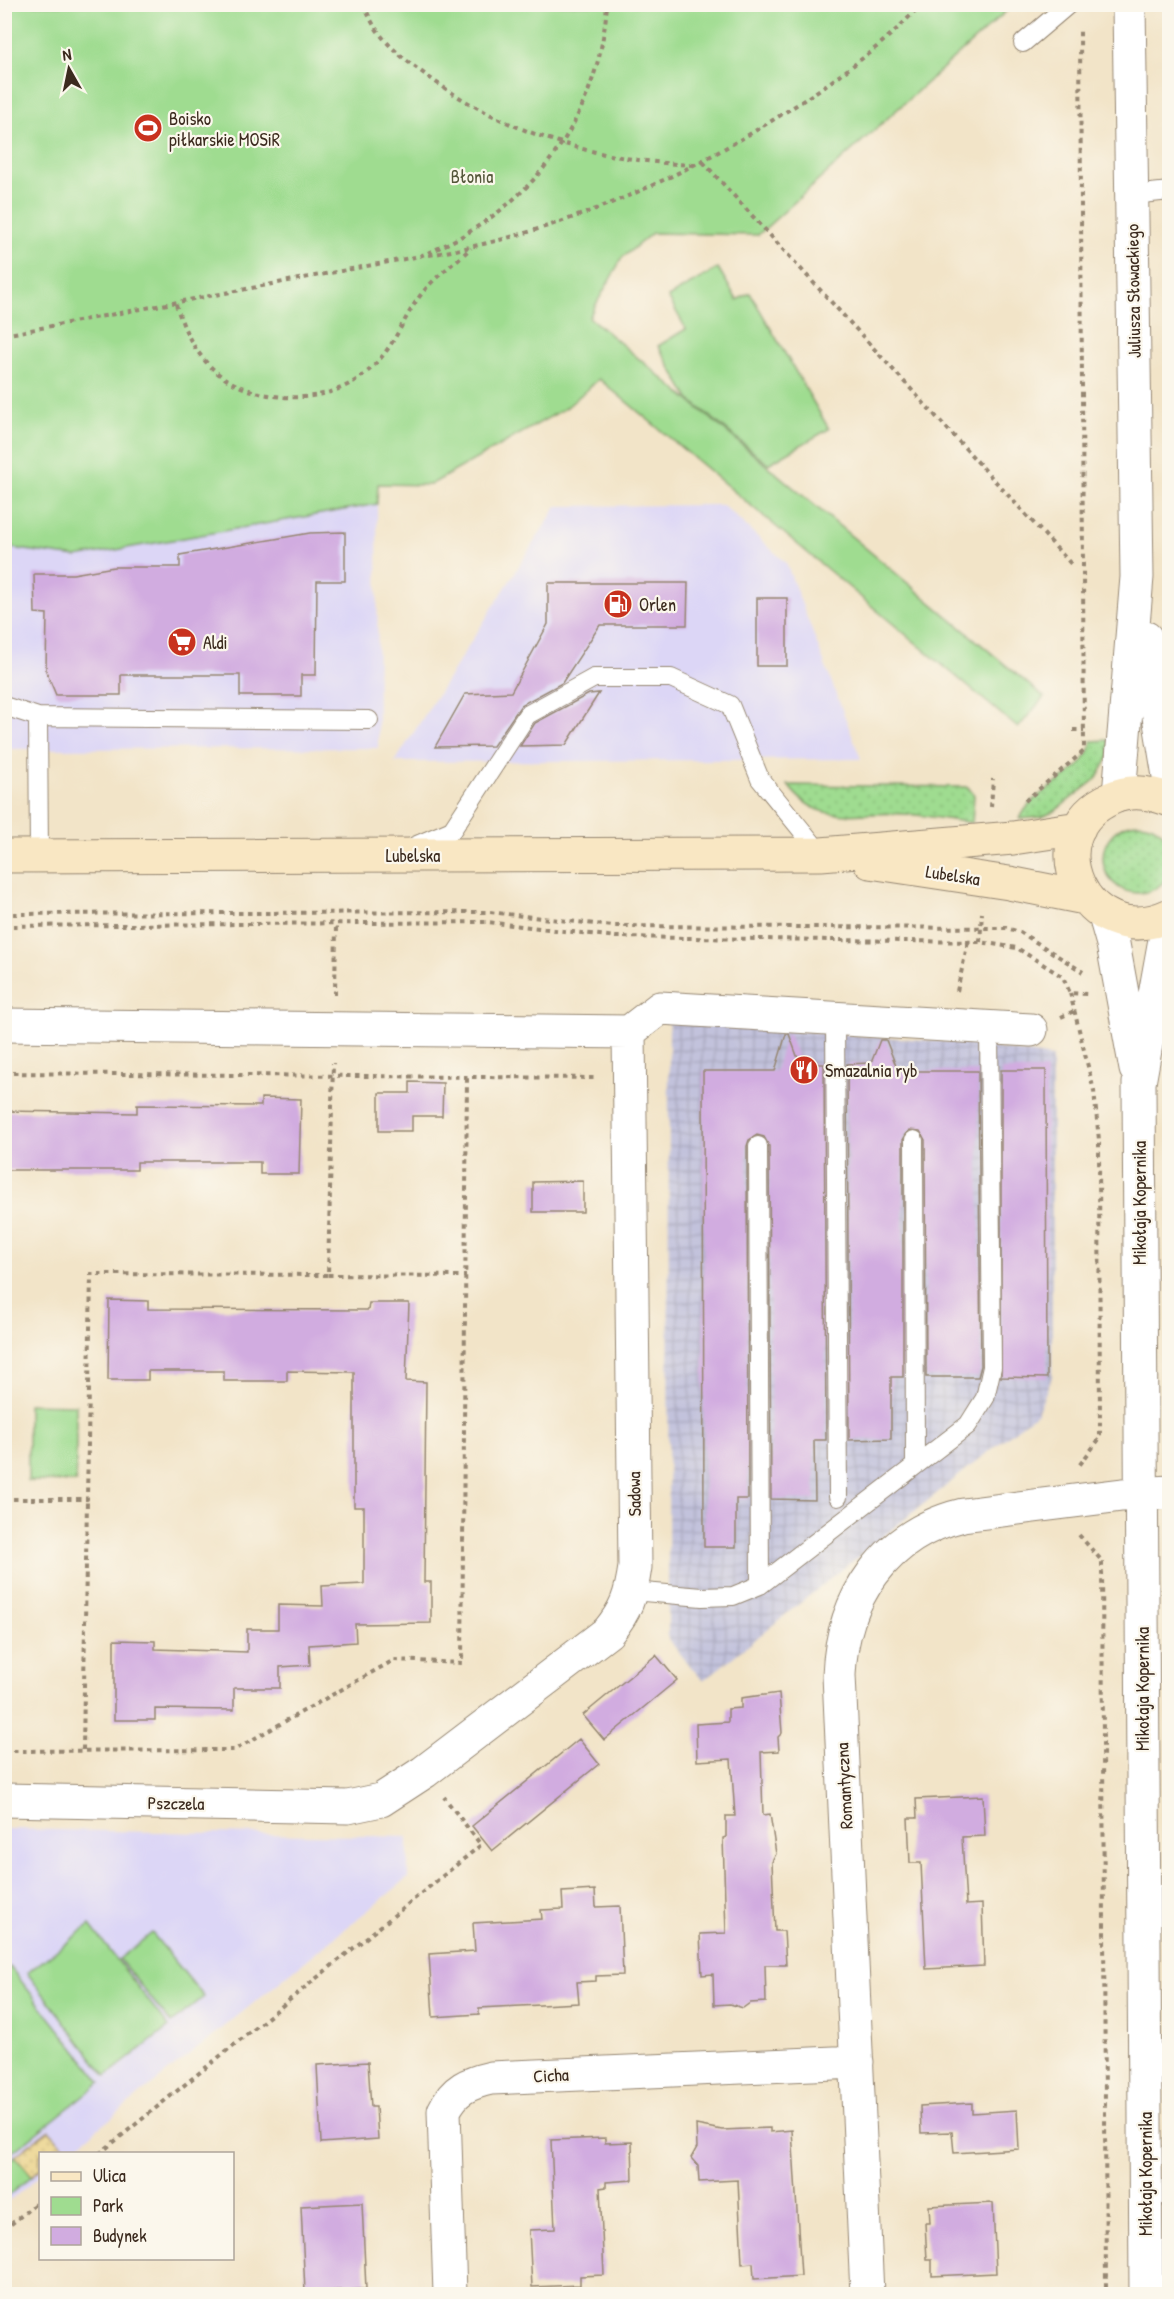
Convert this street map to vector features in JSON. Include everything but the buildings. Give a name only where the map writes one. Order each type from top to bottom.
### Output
[{"type":"main road","points":[[1095,907],[1076,882],[1072,864],[1073,846],[1079,828],[1096,808],[1119,795],[1138,792],[1170,800]]},
{"type":"main road","name":"Lubelska","points":[[4,856],[821,854],[1012,838],[1079,828]]},
{"type":"main road","name":"Lubelska","points":[[821,854],[1009,883],[1095,907],[1122,922],[1140,924],[1170,915]]},
{"type":"street","name":"Juliusza Słowackiego","points":[[1119,795],[1137,577],[1129,4]]},
{"type":"street","name":"Juliusza Słowackiego","points":[[1137,577],[1170,782]]},
{"type":"street","name":"Mikołaja Kopernika","points":[[1095,907],[1120,986],[1139,1083],[1155,1493],[1146,2295]]},
{"type":"street","name":"Mikołaja Kopernika","points":[[1139,1083],[1164,945],[1170,928]]},
{"type":"street","points":[[4,1025],[629,1032],[660,1008],[1031,1030]]},
{"type":"street","name":"Sadowa","points":[[348,1807],[381,1800],[424,1772],[608,1632],[624,1613],[632,1591],[635,1567],[629,1032]]},
{"type":"street","name":"Romantyczna","points":[[867,2295],[839,1675],[840,1645],[849,1614],[875,1569],[896,1547],[916,1532],[942,1520],[963,1515],[1155,1493]]},
{"type":"street","name":"Pszczela","points":[[4,1800],[348,1807]]},
{"type":"street","name":"Cicha","points":[[450,2295],[444,2110],[457,2091],[468,2083],[491,2078],[856,2062]]},
{"type":"lane","points":[[1023,43],[1069,4]]},
{"type":"lane","points":[[1132,195],[1170,191]]},
{"type":"lane","points":[[394,855],[452,830],[527,715],[594,678],[671,678],[730,705],[760,779],[821,854]]},
{"type":"lane","points":[[4,706],[38,717],[369,720]]},
{"type":"lane","points":[[38,717],[39,856]]},
{"type":"lane","points":[[835,1017],[838,1497]]},
{"type":"lane","points":[[632,1591],[702,1597],[733,1596],[760,1585],[968,1425],[985,1398],[992,1367],[989,1027]]},
{"type":"lane","points":[[914,1140],[915,1466]]},
{"type":"lane","points":[[758,1146],[760,1585]]},
{"type":"path","points":[[364,4],[381,38],[405,60],[446,89],[486,113],[561,144],[597,154],[695,165]]},
{"type":"path","points":[[420,256],[456,242],[511,201],[544,168],[585,102],[599,63],[607,4]]},
{"type":"path","points":[[4,335],[472,247],[543,229],[592,212],[703,162],[761,128],[824,86],[880,44],[921,4]]},
{"type":"path","points":[[1012,838],[1013,811],[1084,751],[1080,24]]},
{"type":"path","points":[[703,162],[1072,565]]},
{"type":"path","points":[[176,304],[183,328],[196,352],[215,371],[240,387],[272,398],[307,398],[333,391],[358,379],[379,361],[424,290],[472,247]]},
{"type":"path","points":[[1006,928],[1009,883]]},
{"type":"path","points":[[4,914],[489,912],[613,926],[1006,928],[1020,933],[1084,972],[1120,986]]},
{"type":"path","points":[[4,926],[487,922],[616,937],[968,942],[1017,948],[1063,976],[1070,993],[1094,1091],[1099,1140],[1100,1438],[1064,1485],[1070,1524],[1102,1561],[1106,2295]]},
{"type":"path","points":[[328,1275],[336,924]]},
{"type":"path","points":[[950,1025],[968,942]]},
{"type":"path","points":[[1070,993],[1120,986]]},
{"type":"path","points":[[4,1074],[630,1078]]},
{"type":"path","points":[[4,1750],[234,1750],[394,1660],[462,1663],[468,1077]]},
{"type":"path","points":[[83,1750],[90,1274],[466,1276]]},
{"type":"path","points":[[4,1499],[87,1499]]},
{"type":"path","points":[[101,2152],[481,1845],[424,1772]]},
{"type":"path","points":[[4,2230],[39,2201]]},
{"type":"shaded area","points":[[377,504],[378,748],[5,749],[5,547],[76,557]]},
{"type":"shaded area","points":[[723,505],[786,563],[861,759],[395,762],[557,506]]},
{"type":"shaded area","points":[[669,1021],[965,1043],[1052,1057],[1052,1377],[1037,1413],[703,1681],[668,1639]]},
{"type":"shaded area","points":[[5,1829],[408,1837],[408,1878],[69,2152],[39,2152],[39,2176],[5,2205]]},
{"type":"green space","name":"Błonia","points":[[4,5],[1013,5],[758,235],[652,233],[622,258],[589,317],[1044,697],[1018,728],[599,379],[566,408],[430,485],[378,484],[377,504],[76,557],[5,547]]},
{"type":"green space","points":[[718,268],[737,300],[750,293],[829,429],[768,464],[689,399],[658,346],[686,329],[668,297]]},
{"type":"green space","points":[[1109,740],[1109,757],[1097,778],[1055,811],[1042,817],[1020,819],[1036,798],[1080,764],[1092,741]]},
{"type":"green space","points":[[788,785],[968,787],[974,795],[972,823],[929,816],[886,813],[854,815],[826,812],[813,808],[800,799]]},
{"type":"green space","points":[[1138,823],[1151,826],[1163,833],[1170,845],[1173,858],[1170,871],[1163,883],[1151,890],[1138,893],[1125,890],[1113,883],[1106,871],[1103,858],[1106,845],[1113,833],[1125,826]]},
{"type":"green space","points":[[28,1404],[76,1405],[76,1482],[28,1481]]},
{"type":"green space","points":[[90,1925],[169,2027],[106,2076],[27,1973]]},
{"type":"green space","points":[[152,1933],[204,1997],[171,2023],[119,1959]]},
{"type":"green space","points":[[10,1967],[101,2082],[5,2158],[4,1971]]},
{"type":"green space","points":[[15,2156],[32,2176],[5,2198],[5,2165]]},
{"type":"sand","points":[[49,2130],[66,2149],[62,2152],[39,2152],[39,2170],[32,2176],[15,2156]]},
{"type":"place","name":"Boisko piłkarskie MOSiR","points":[[148,128]]},
{"type":"place","name":"Orlen","points":[[618,604]]},
{"type":"place","name":"Aldi","points":[[182,642]]},
{"type":"place","name":"Smazalnia ryb","points":[[804,1070]]}]
